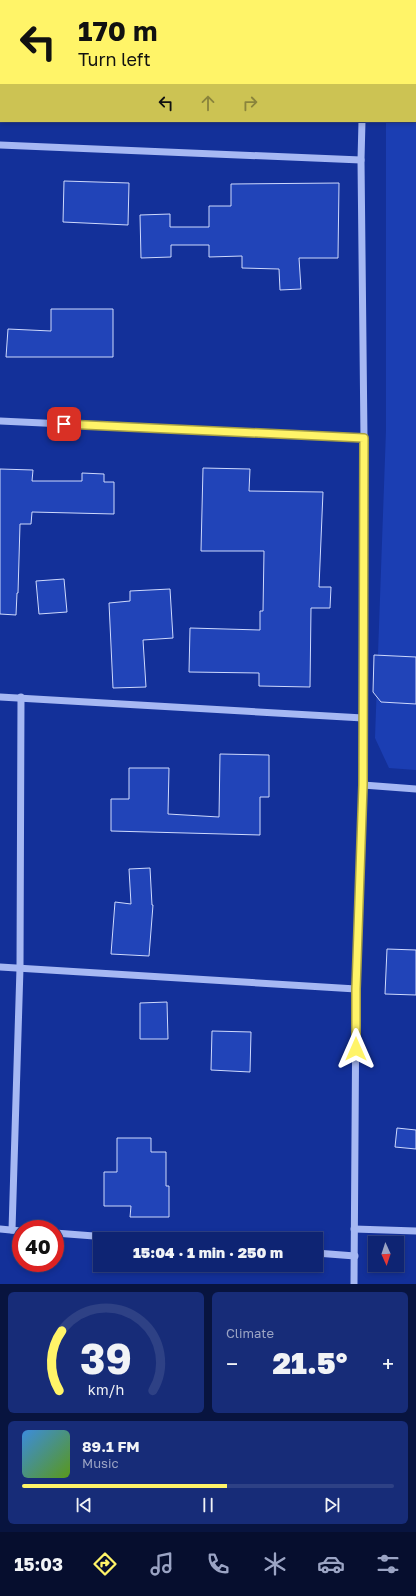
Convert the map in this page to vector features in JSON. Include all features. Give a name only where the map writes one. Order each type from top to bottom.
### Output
[{"type":"street","points":[[354,1284],[356,989],[363,785],[364,438],[361,160],[362,122]]},
{"type":"street","points":[[0,145],[361,160]]},
{"type":"street","points":[[0,422],[364,438]]},
{"type":"street","points":[[0,697],[21,697],[363,718]]},
{"type":"street","points":[[12,1220],[20,968],[21,697]]},
{"type":"street","points":[[363,785],[416,789]]},
{"type":"street","points":[[0,967],[356,989]]},
{"type":"street","points":[[0,1229],[12,1230]]},
{"type":"street","points":[[354,1229],[416,1231]]},
{"type":"street","points":[[64,1234],[93,1236]]},
{"type":"street","points":[[323,1254],[355,1256]]},
{"type":"shaded area","points":[[386,122],[416,122],[416,770],[389,768],[375,738],[386,430]]},
{"type":"building","points":[[64,181],[129,183],[128,225],[63,222]]},
{"type":"building","points":[[339,183],[338,258],[299,258],[301,289],[280,290],[279,269],[242,268],[242,256],[209,257],[209,245],[171,245],[171,257],[141,258],[140,215],[170,214],[170,227],[209,227],[209,206],[231,206],[231,184]]},
{"type":"building","points":[[51,309],[113,309],[113,357],[6,357],[8,329],[51,331]]},
{"type":"building","points":[[203,468],[250,469],[249,491],[323,492],[319,587],[331,587],[330,608],[311,608],[310,687],[259,686],[259,673],[189,672],[190,628],[260,630],[260,611],[263,611],[264,551],[201,551]]},
{"type":"building","points":[[0,469],[33,470],[32,481],[82,481],[82,473],[104,474],[104,482],[114,482],[114,514],[32,512],[31,524],[20,524],[16,615],[0,614]]},
{"type":"building","points":[[64,579],[67,612],[39,614],[36,581]]},
{"type":"building","points":[[170,589],[173,638],[143,640],[146,687],[113,688],[109,603],[130,601],[130,591]]},
{"type":"building","points":[[374,655],[416,657],[416,704],[381,702],[373,692]]},
{"type":"building","points":[[220,754],[269,755],[269,797],[260,797],[260,835],[111,831],[111,799],[129,799],[129,768],[169,768],[168,814],[219,817]]},
{"type":"building","points":[[150,868],[153,905],[149,956],[111,954],[115,902],[131,904],[129,869]]},
{"type":"building","points":[[387,949],[416,950],[416,995],[385,994]]},
{"type":"building","points":[[167,1002],[168,1039],[140,1039],[140,1003]]},
{"type":"building","points":[[212,1031],[251,1032],[250,1072],[211,1070]]},
{"type":"building","points":[[397,1128],[416,1130],[416,1149],[395,1147]]},
{"type":"building","points":[[117,1138],[151,1138],[151,1152],[166,1152],[166,1186],[169,1186],[169,1217],[130,1217],[131,1206],[104,1206],[104,1172],[117,1172]]},
{"type":"route","points":[[64,424],[364,438],[363,785],[356,989],[356,1049]]}]
